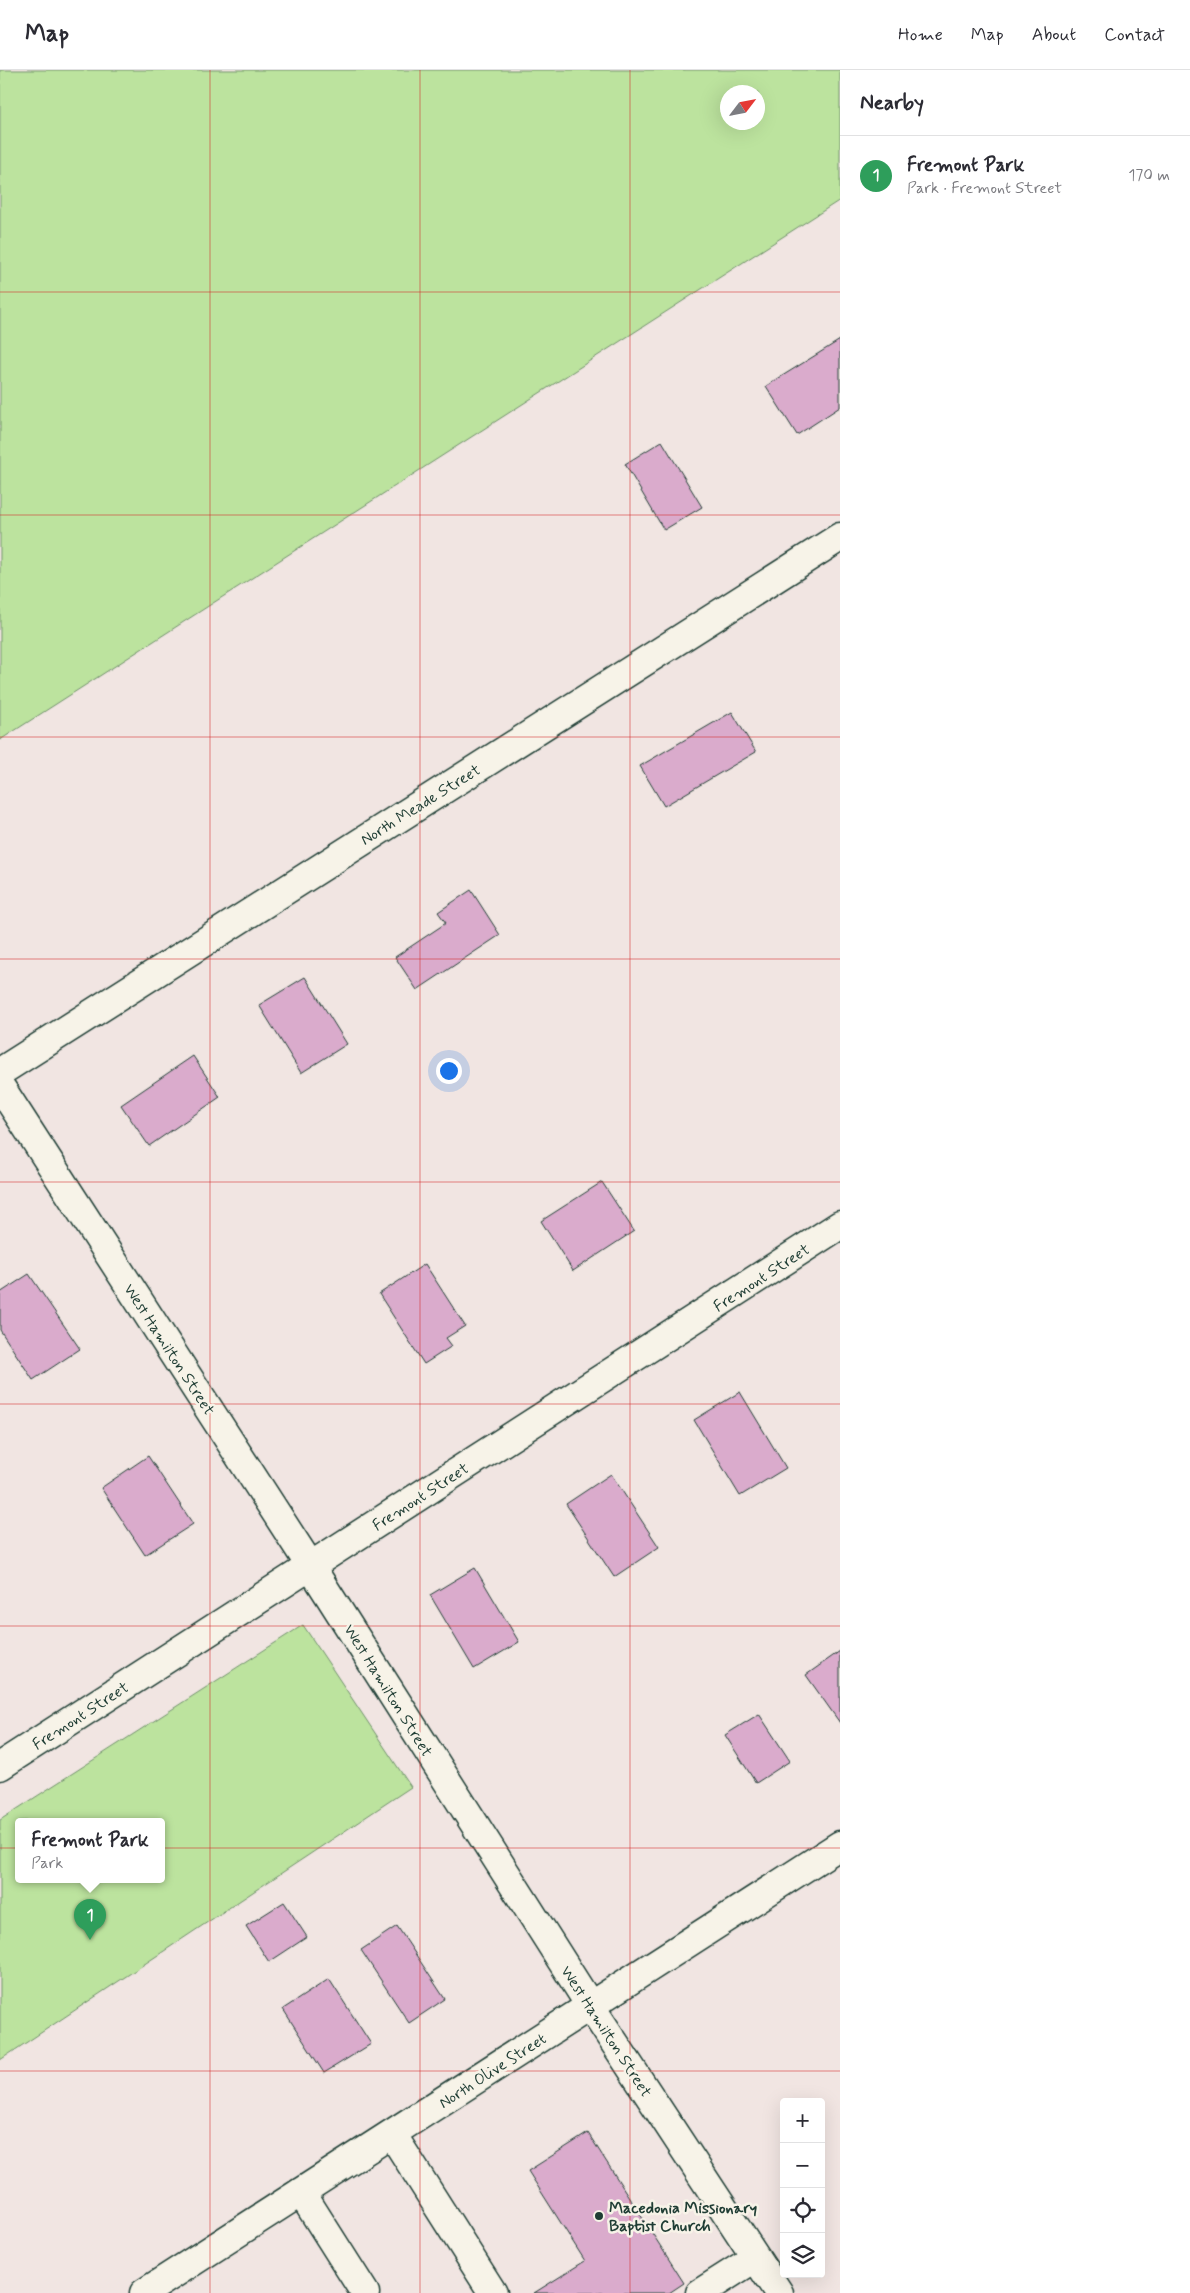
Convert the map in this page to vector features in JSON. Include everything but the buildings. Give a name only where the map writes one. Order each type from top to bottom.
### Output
[{"type":"street","name":"North Meade Street","points":[[0,1072],[840,537]]},
{"type":"street","name":"West Hamilton Street","points":[[0,1086],[311,1567],[591,2007],[779,2293]]},
{"type":"street","name":"Fremont Street","points":[[0,1766],[840,1225]]},
{"type":"street","name":"North Olive Street","points":[[144,2293],[840,1845]]},
{"type":"street","points":[[392,2134],[493,2293]]},
{"type":"street","points":[[301,2192],[365,2293]]},
{"type":"street","points":[[700,2293],[755,2258]]},
{"type":"green space","points":[[0,70],[840,70],[840,200],[0,740]]},
{"type":"green space","points":[[303,1625],[411,1787],[0,2060],[0,1820]]},
{"type":"place","name":"Fremont Park","points":[[90,1940]]},
{"type":"place","name":"Macedonia Missionary Baptist Church","points":[[599,2216]]}]
